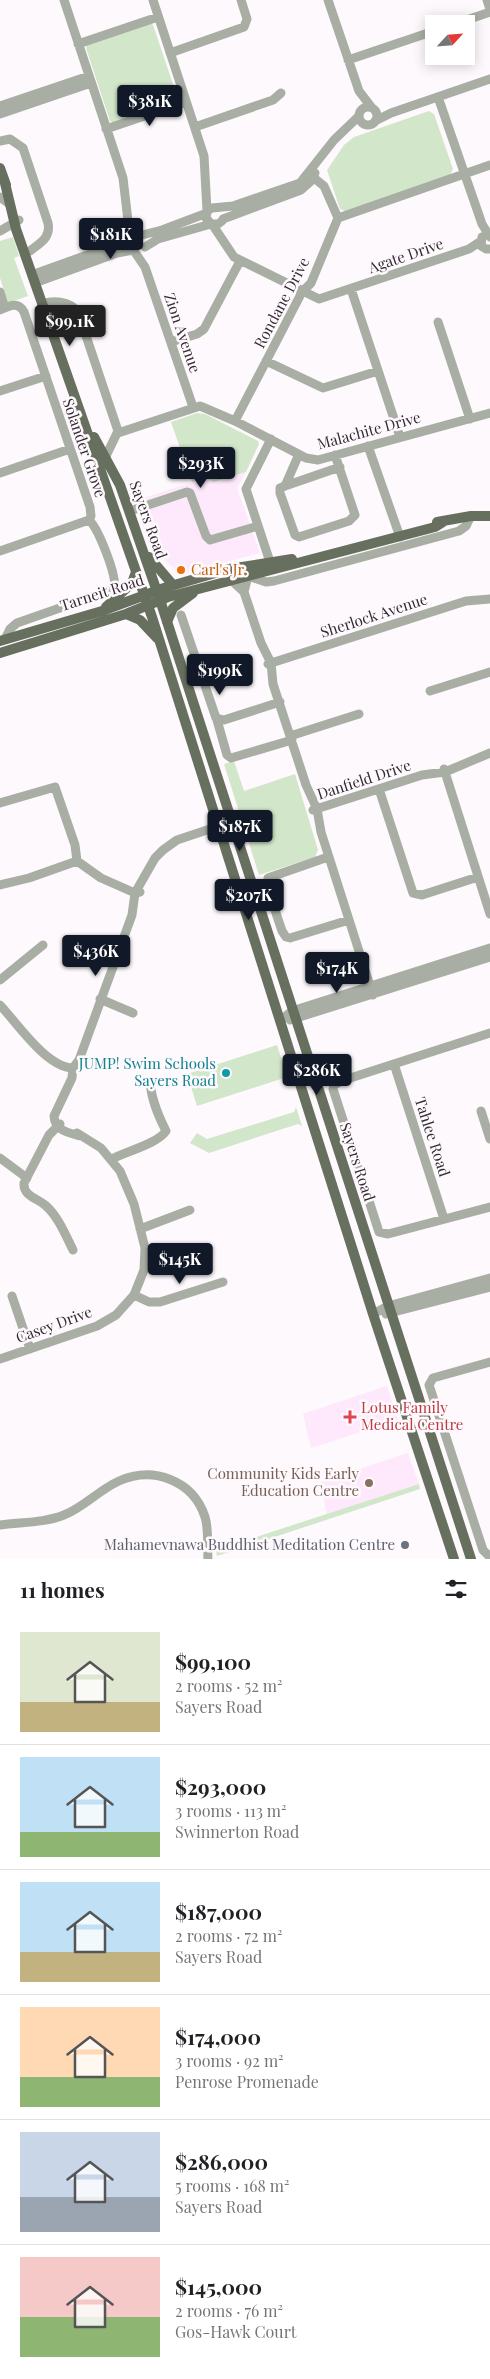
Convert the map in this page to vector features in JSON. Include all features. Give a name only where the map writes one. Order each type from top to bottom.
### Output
[{"type":"main road","name":"Sayers Road","points":[[0,168],[37,277]]},
{"type":"main road","name":"Sayers Road","points":[[4,179],[4,200],[30,251],[64,365],[146,601],[373,1314],[454,1559]]},
{"type":"main road","name":"Sayers Road","points":[[80,410],[120,485],[130,511],[471,1559]]},
{"type":"main road","name":"Tarneit Road","points":[[158,595],[196,590],[342,551],[396,534],[435,527],[443,522],[471,516],[490,516]]},
{"type":"main road","points":[[142,548],[173,585]]},
{"type":"main road","name":"Tarneit Road","points":[[0,653],[126,614],[173,585],[229,569],[331,554]]},
{"type":"main road","points":[[102,610],[130,586],[136,572]]},
{"type":"main road","points":[[169,627],[173,608],[196,590]]},
{"type":"main road","name":"Tarneit Road","points":[[3,640],[102,610],[146,601]]},
{"type":"main road","points":[[126,614],[140,620],[159,641]]},
{"type":"street","points":[[64,0],[124,184],[129,218],[129,246],[134,251]]},
{"type":"street","points":[[153,0],[205,160],[204,178],[208,194],[206,218],[223,238],[228,250],[240,261],[207,326],[197,334],[171,342]]},
{"type":"street","points":[[170,53],[244,27],[247,19],[241,0]]},
{"type":"street","points":[[328,0],[359,91],[361,117],[371,125],[391,113],[490,79]]},
{"type":"street","points":[[475,16],[490,10],[487,0]]},
{"type":"street","points":[[78,44],[158,17]]},
{"type":"street","points":[[348,60],[425,34]]},
{"type":"street","points":[[0,106],[90,79]]},
{"type":"street","points":[[0,114],[90,79]]},
{"type":"street","points":[[359,91],[376,114],[375,121]]},
{"type":"street","points":[[195,128],[273,100],[281,93]]},
{"type":"street","points":[[438,97],[482,224],[490,258]]},
{"type":"street","points":[[106,129],[186,102]]},
{"type":"street","points":[[37,277],[117,253],[140,251],[158,240],[211,224],[301,190],[334,140],[361,117],[364,108],[391,113]]},
{"type":"street","points":[[0,141],[10,139],[22,148],[48,223],[49,230],[46,238],[30,251]]},
{"type":"street","points":[[311,175],[326,187],[338,218],[490,165]]},
{"type":"street","points":[[37,277],[129,239],[134,234],[141,235],[162,230],[207,212],[212,208],[233,206],[299,184],[311,175]]},
{"type":"street","points":[[208,194],[222,212],[223,238]]},
{"type":"street","points":[[129,218],[146,239],[145,247]]},
{"type":"street","name":"Rondane Drive","points":[[235,421],[302,292],[311,283],[338,218]]},
{"type":"street","points":[[1,231],[18,225]]},
{"type":"street","name":"Agate Drive","points":[[240,261],[319,300],[486,243]]},
{"type":"street","name":"Zion Avenue","points":[[145,247],[145,267]]},
{"type":"street","name":"Zion Avenue","points":[[134,251],[145,267],[193,407]]},
{"type":"street","points":[[351,289],[400,437]]},
{"type":"street","points":[[0,292],[2,309]]},
{"type":"street","points":[[44,303],[55,301],[71,305],[77,310],[118,433]]},
{"type":"street","name":"Solander Grove","points":[[2,309],[15,305],[23,310],[90,507],[91,516],[89,520],[98,531],[114,580],[114,587],[110,591],[17,623],[12,626],[3,640]]},
{"type":"street","points":[[438,322],[470,419]]},
{"type":"street","points":[[266,361],[323,388],[378,371]]},
{"type":"street","points":[[0,391],[46,376]]},
{"type":"street","points":[[105,458],[118,433],[193,407]]},
{"type":"street","name":"Malachite Drive","points":[[193,407],[205,407],[312,460],[490,413]]},
{"type":"street","points":[[270,562],[246,489],[271,439]]},
{"type":"street","points":[[368,446],[396,534]]},
{"type":"street","points":[[0,473],[70,449]]},
{"type":"street","points":[[285,486],[299,454]]},
{"type":"street","points":[[336,455],[340,467],[355,512],[353,518],[303,536],[295,536],[280,488],[340,467]]},
{"type":"street","points":[[130,511],[187,492],[190,493],[206,536],[210,540],[258,526]]},
{"type":"street","name":"Tarneit Road","points":[[248,576],[272,582],[459,531],[466,526],[471,516]]},
{"type":"street","points":[[0,551],[89,520]]},
{"type":"street","points":[[244,592],[248,576]]},
{"type":"street","points":[[231,580],[244,592],[269,664],[371,991]]},
{"type":"street","name":"Sherlock Avenue","points":[[269,664],[466,601],[490,599]]},
{"type":"street","points":[[181,616],[212,713],[217,720],[227,755],[231,758],[359,714]]},
{"type":"street","points":[[169,627],[188,636]]},
{"type":"street","points":[[430,691],[490,672]]},
{"type":"street","points":[[217,720],[224,720],[280,702]]},
{"type":"street","name":"Danfield Drive","points":[[315,809],[422,775],[433,769],[444,770],[453,763],[490,753]]},
{"type":"street","points":[[444,770],[490,914]]},
{"type":"street","points":[[0,803],[55,787],[75,845],[77,861],[87,870],[114,883],[137,891]]},
{"type":"street","points":[[379,789],[413,893],[422,895],[478,877]]},
{"type":"street","points":[[73,1250],[54,1214],[43,1203],[25,1192],[24,1183],[49,1135],[59,1125],[57,1118],[65,1090],[72,1078],[70,1067],[82,1048],[132,914],[138,905],[137,891],[155,858],[167,847],[182,838],[231,822]]},
{"type":"street","points":[[328,857],[268,878],[267,886],[282,932],[286,937],[290,938],[349,920]]},
{"type":"street","points":[[0,885],[29,878],[77,861]]},
{"type":"street","points":[[0,980],[43,945]]},
{"type":"street","points":[[371,991],[490,948]]},
{"type":"street","points":[[280,1021],[371,991],[490,957]]},
{"type":"street","points":[[100,999],[133,1013]]},
{"type":"street","points":[[2,1011],[48,1057],[70,1067]]},
{"type":"street","points":[[490,1033],[336,1083],[333,1091],[379,1232],[388,1234],[490,1207]]},
{"type":"street","name":"Tahlee Road","points":[[394,1064],[444,1219]]},
{"type":"street","points":[[112,1159],[158,1139],[166,1131],[158,1115],[150,1081]]},
{"type":"street","points":[[481,1111],[490,1139]]},
{"type":"street","name":"Casey Drive","points":[[0,1359],[97,1326],[116,1315],[134,1295],[144,1270],[145,1248],[140,1229],[127,1186],[112,1159],[101,1148],[59,1125]]},
{"type":"street","points":[[0,1158],[27,1178]]},
{"type":"street","points":[[140,1229],[190,1210]]},
{"type":"street","points":[[389,1310],[490,1278]]},
{"type":"street","points":[[134,1295],[150,1302],[160,1302],[223,1282]]},
{"type":"street","points":[[373,1314],[490,1287]]},
{"type":"street","points":[[12,1296],[30,1349]]},
{"type":"street","points":[[489,1556],[483,1550],[430,1390],[430,1381],[436,1377],[490,1362]]},
{"type":"street","points":[[0,1525],[47,1520],[64,1515],[116,1482],[130,1476],[155,1474],[174,1481],[188,1490],[196,1500],[205,1518],[208,1559]]},
{"type":"shaded area","points":[[246,472],[237,488],[260,553],[180,574],[161,556],[143,498],[206,478],[215,482]]},
{"type":"shaded area","name":"Lotus Family Medical Centre","points":[[387,1386],[398,1420],[311,1448],[303,1414]]},
{"type":"shaded area","name":"Community Kids Early Education Centre","points":[[408,1453],[419,1484],[327,1514],[320,1482]]},
{"type":"green space","points":[[150,23],[153,25],[178,99],[176,102],[114,123],[110,121],[86,48],[87,44]]},
{"type":"green space","points":[[429,111],[434,114],[453,169],[450,175],[345,211],[340,209],[327,170],[344,145],[354,137]]},
{"type":"green space","points":[[13,237],[19,256],[14,258],[28,296],[8,303],[0,278],[0,241]]},
{"type":"green space","points":[[197,413],[205,414],[258,441],[259,444],[246,472],[214,482],[206,478],[192,482],[171,422]]},
{"type":"green space","points":[[234,761],[244,791],[295,774],[318,850],[315,857],[259,875],[224,764]]},
{"type":"green space","points":[[277,1045],[287,1077],[197,1106],[187,1074]]},
{"type":"green space","points":[[296,1107],[302,1126],[298,1124],[209,1153],[190,1143],[197,1133],[207,1139],[294,1112]]},
{"type":"green space","points":[[419,1484],[420,1489],[217,1556],[216,1550]]},
{"type":"place","name":"Carl's Jr.","points":[[181,570]]},
{"type":"place","name":"JUMP! Swim Schools Sayers Road","points":[[226,1073]]},
{"type":"place","name":"Lotus Family Medical Centre","points":[[350,1417]]},
{"type":"place","name":"Community Kids Early Education Centre","points":[[369,1483]]},
{"type":"place","name":"Mahamevnawa Buddhist Meditation Centre","points":[[405,1545]]}]
